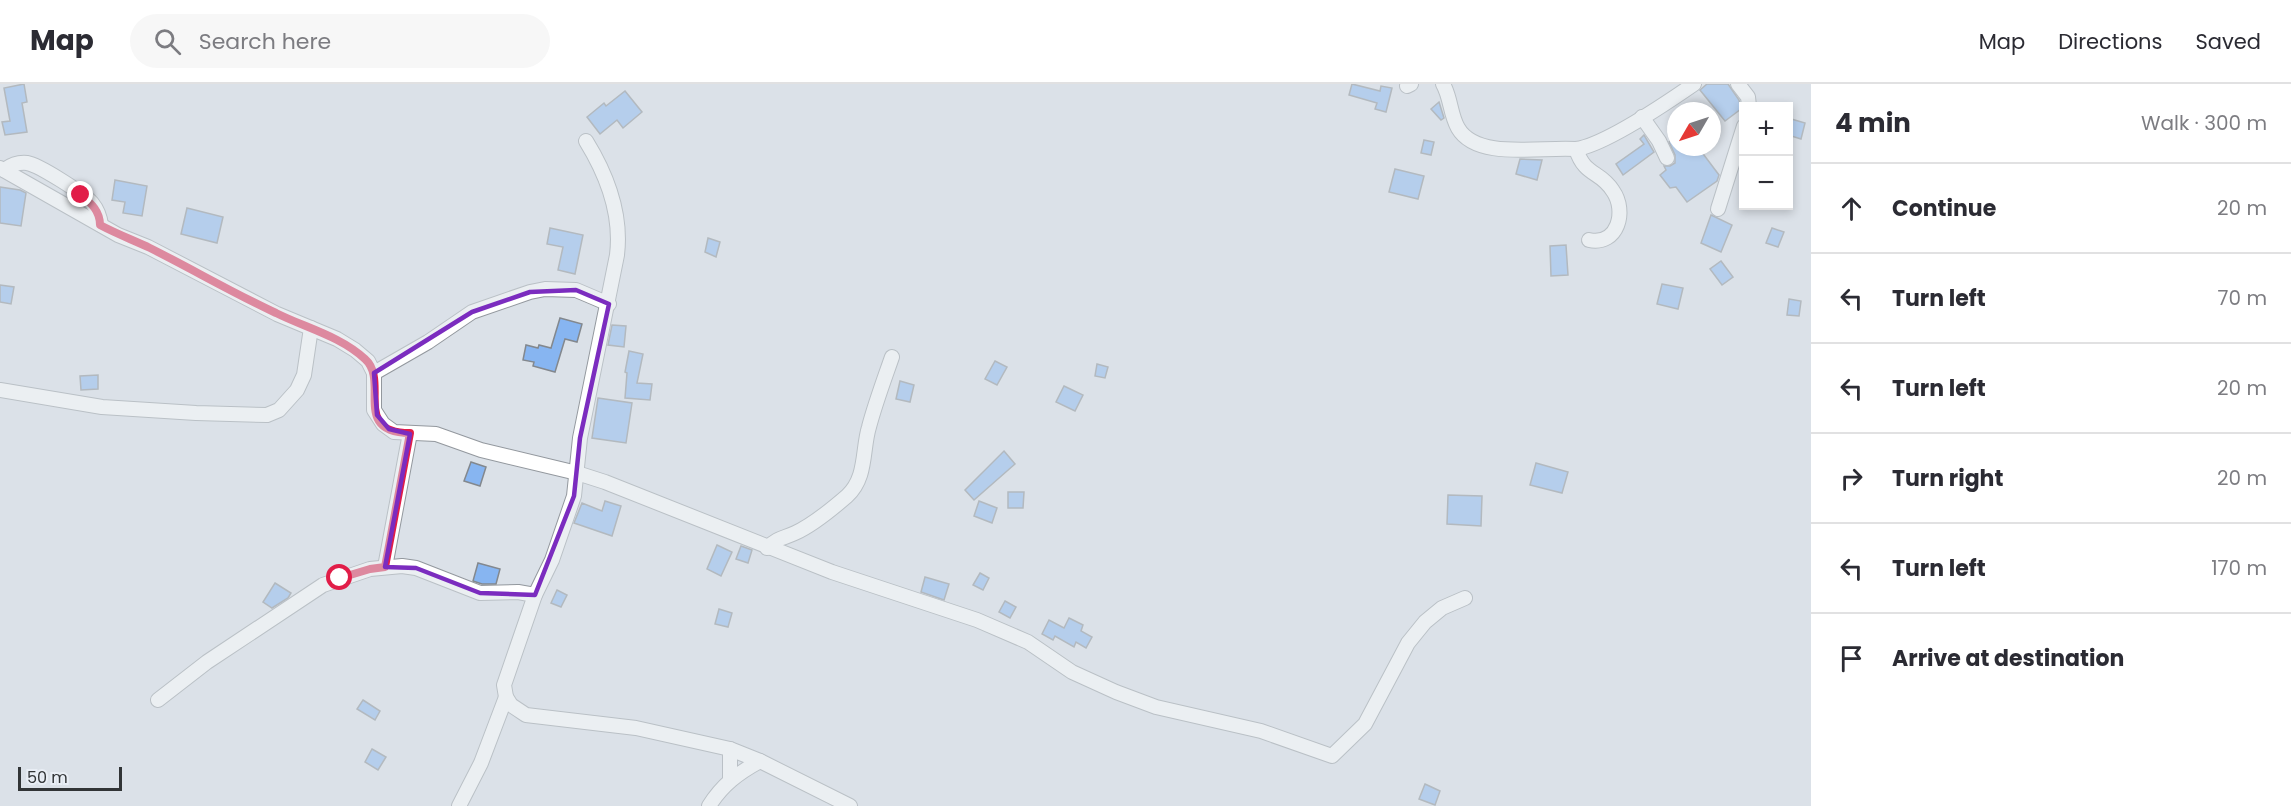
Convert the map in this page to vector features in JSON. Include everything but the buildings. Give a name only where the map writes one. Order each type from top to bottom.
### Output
[{"type":"street","points":[[1443,84],[1458,129],[1477,146],[1494,149],[1576,149],[1598,144],[1694,84]]},
{"type":"street","points":[[1738,84],[1748,97],[1749,102]]},
{"type":"street","points":[[1642,117],[1659,141],[1667,158]]},
{"type":"street","points":[[1718,209],[1739,139]]},
{"type":"street","points":[[586,141],[598,161],[613,199],[618,223],[618,247],[609,304],[580,438],[574,496],[565,527],[535,595],[508,670],[504,686],[506,697],[516,710],[532,717],[636,728],[730,749],[760,761],[850,806]]},
{"type":"street","points":[[1576,149],[1583,166],[1611,187],[1618,202],[1618,221],[1611,236],[1602,241],[1589,240]]},
{"type":"street","points":[[2,169],[13,164],[25,163],[40,167],[92,203],[98,214],[100,225]]},
{"type":"street","points":[[2,169],[100,225],[277,314],[337,339],[355,350],[368,361],[374,373],[374,406],[377,415],[394,432],[436,434],[481,450],[577,473],[644,496],[767,548],[831,572],[977,620],[1028,642],[1080,676],[1156,707],[1261,731],[1332,756],[1365,724],[1408,643],[1425,622],[1442,608],[1465,598]]},
{"type":"street","points":[[374,373],[428,342],[472,312],[530,292],[545,289],[576,290],[609,304]]},
{"type":"street","points":[[0,390],[102,407],[196,414],[267,415],[279,410],[297,390],[304,375],[311,328]]},
{"type":"street","points":[[767,548],[777,539],[794,534],[809,525],[848,495],[855,486],[860,475],[868,429],[892,357]]},
{"type":"street","points":[[385,567],[410,433]]},
{"type":"street","points":[[158,700],[207,662],[323,585],[370,569],[416,568],[480,593],[518,592],[535,595]]},
{"type":"street","points":[[459,806],[481,763],[506,697]]},
{"type":"street","points":[[730,749],[730,780]]},
{"type":"street","points":[[709,806],[720,789],[730,780],[760,761]]},
{"type":"highlighted area","points":[[576,290],[609,304],[580,438],[574,496],[535,595],[480,593],[416,568],[385,567],[410,434],[389,429],[377,415],[374,373],[472,312],[530,292]]},
{"type":"route","points":[[81,195],[92,203],[98,214],[100,225],[148,247],[277,314],[337,339],[355,350],[371,365],[374,373],[374,406],[377,415],[383,424],[394,432],[410,433],[385,567],[340,578]]}]
